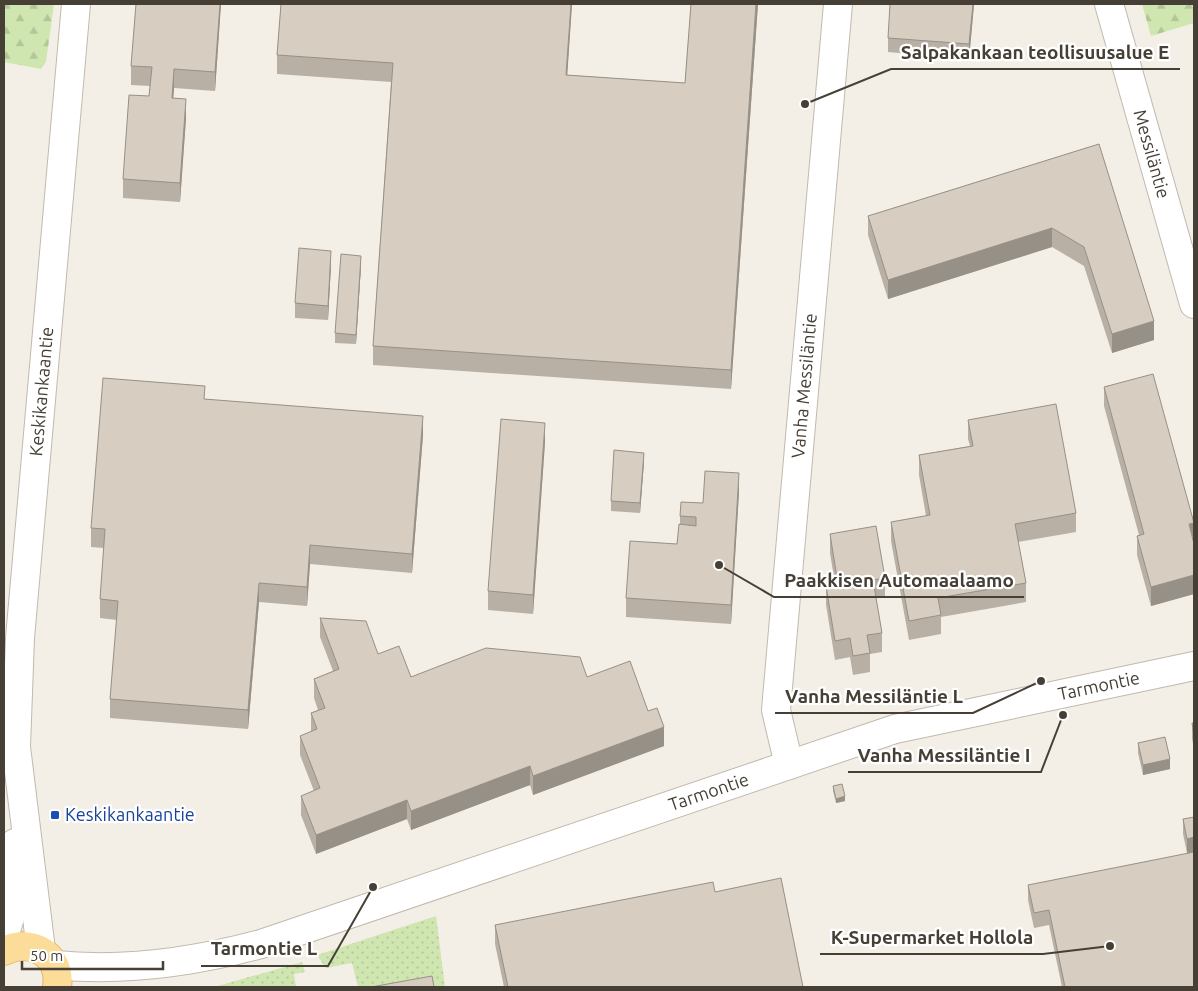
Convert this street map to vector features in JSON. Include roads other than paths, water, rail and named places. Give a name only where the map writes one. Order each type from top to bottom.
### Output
[{"type":"main road","points":[[4,951],[22,945],[51,967]]},
{"type":"street","name":"Keskikankaantie","points":[[51,967],[35,916],[28,829],[19,780],[16,747],[20,638],[76,4]]},
{"type":"street","name":"Vanha Messiläntie","points":[[789,765],[776,710],[838,4]]},
{"type":"street","name":"Messiläntie","points":[[1110,4],[1194,304]]},
{"type":"street","name":"Tarmontie","points":[[121,987],[203,967],[233,952],[895,729],[1194,666]]},
{"type":"street","name":"Keskikankaantie","points":[[4,937],[11,914],[19,780]]},
{"type":"street","name":"Tarmontie","points":[[51,967],[95,969],[150,966],[233,952]]},
{"type":"place","name":"Salpakankaan teollisuusalue E","points":[[805,104]]},
{"type":"place","name":"Paakkisen Automaalaamo","points":[[719,565]]},
{"type":"place","name":"Vanha Messiläntie L","points":[[1041,681]]},
{"type":"place","name":"Vanha Messiläntie I","points":[[1063,715]]},
{"type":"place","name":"Keskikankaantie","points":[[55,815]]},
{"type":"place","name":"Tarmontie L","points":[[373,887]]},
{"type":"place","name":"K-Supermarket Hollola","points":[[1110,946]]}]
